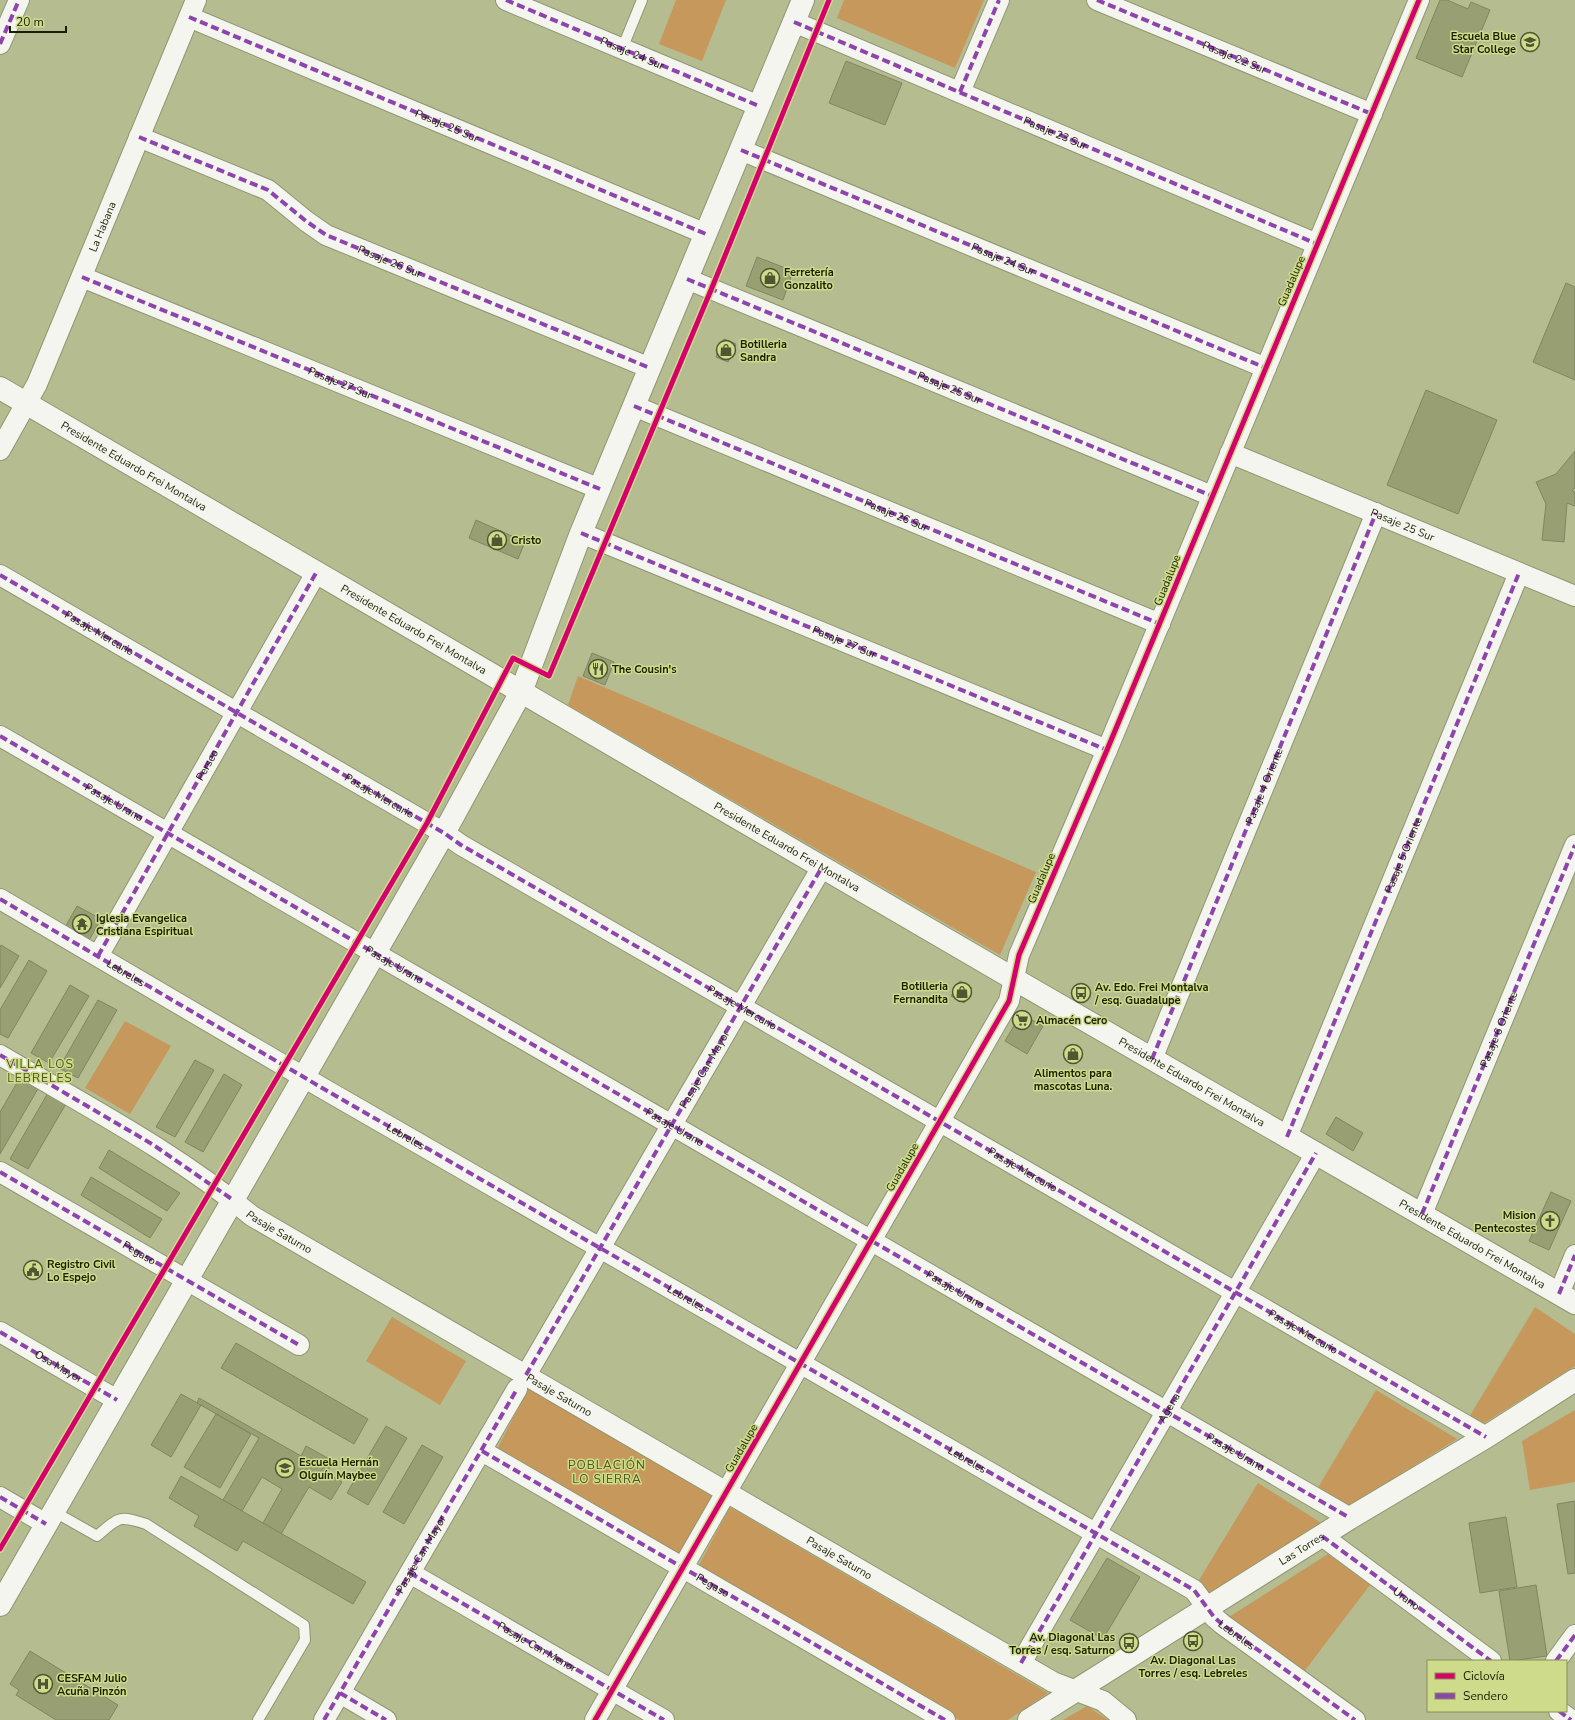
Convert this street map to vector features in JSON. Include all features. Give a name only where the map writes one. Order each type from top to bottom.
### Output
[{"type":"street","points":[[0,44],[19,0]]},
{"type":"street","name":"Pasaje 24 Sur","points":[[506,0],[759,106]]},
{"type":"street","points":[[0,1605],[376,953],[521,692],[581,533],[803,0]]},
{"type":"street","points":[[960,92],[999,0]]},
{"type":"street","name":"Pasaje 22 Sur","points":[[1097,0],[1372,114]]},
{"type":"street","name":"Guadalupe","points":[[595,1720],[684,1568],[1009,1001],[1019,955],[1160,624],[1419,0]]},
{"type":"street","name":"La Habana","points":[[0,450],[37,384],[193,8]]},
{"type":"street","name":"Pasaje 25 Sur","points":[[193,8],[706,234]]},
{"type":"street","name":"Pasaje 23 Sur","points":[[794,22],[1317,244]]},
{"type":"street","name":"Pasaje 26 Sur","points":[[139,137],[261,187],[280,199],[306,222],[326,235],[650,368]]},
{"type":"street","name":"Pasaje 24 Sur","points":[[741,150],[1266,368]]},
{"type":"street","name":"Pasaje 27 Sur","points":[[82,277],[600,489]]},
{"type":"street","name":"Pasaje 25 Sur","points":[[687,279],[1212,496]]},
{"type":"street","name":"Presidente Eduardo Frei Montalva","points":[[0,388],[26,405],[1014,979],[1567,1298]]},
{"type":"street","name":"Pasaje 26 Sur","points":[[634,406],[1160,624]]},
{"type":"street","name":"Pasaje 25 Sur","points":[[1230,453],[1575,596]]},
{"type":"street","name":"Pasaje 4 Oriente","points":[[1152,1059],[1376,514]]},
{"type":"street","name":"Pasaje 27 Sur","points":[[581,533],[1107,750]]},
{"type":"street","name":"Perseo","points":[[98,956],[316,573]]},
{"type":"street","name":"Pasaje 5 Oriente","points":[[1287,1136],[1519,573]]},
{"type":"street","name":"Pasaje Mercurio","points":[[0,575],[461,844],[1486,1437]]},
{"type":"street","name":"Pasaje Urano","points":[[0,736],[1350,1518]]},
{"type":"street","name":"Pasaje 6 Oriente","points":[[1422,1214],[1575,845]]},
{"type":"street","name":"Pasaje Can Mayor","points":[[324,1720],[822,867]]},
{"type":"street","name":"Lebreles","points":[[0,899],[324,1089],[1095,1535],[1194,1590],[1214,1617],[1222,1624],[1355,1720]]},
{"type":"street","name":"Pasaje Saturno","points":[[0,1055],[152,1144],[234,1200],[252,1216],[522,1382],[727,1492],[1053,1682],[1103,1701],[1126,1720]]},
{"type":"street","name":"Agena","points":[[1021,1663],[1316,1153]]},
{"type":"street","name":"Pegaso","points":[[0,1172],[299,1345]]},
{"type":"street","points":[[1567,1298],[1575,1254]]},
{"type":"street","name":"Osa Mayor","points":[[0,1332],[117,1400]]},
{"type":"street","name":"Las Torres","points":[[1030,1720],[1350,1518],[1486,1437],[1575,1380]]},
{"type":"street","name":"Pegaso","points":[[482,1451],[944,1720]]},
{"type":"street","points":[[0,1497],[49,1518]]},
{"type":"street","name":"Urano","points":[[1322,1536],[1490,1660]]},
{"type":"street","name":"Pasaje Can Menor","points":[[410,1573],[664,1720]]},
{"type":"street","points":[[1557,1660],[1575,1635]]},
{"type":"street","points":[[340,1693],[386,1720]]},
{"type":"street","points":[[1560,1712],[1571,1720]]},
{"type":"lane","points":[[622,49],[642,0]]},
{"type":"lane","points":[[49,1518],[97,1536],[116,1519],[128,1518],[146,1524],[304,1625],[305,1640],[258,1720]]},
{"type":"shaded area","points":[[676,0],[726,0],[702,61],[659,44]]},
{"type":"shaded area","points":[[844,0],[984,0],[955,68],[837,18]]},
{"type":"shaded area","points":[[578,676],[1036,872],[1000,955],[568,705]]},
{"type":"shaded area","points":[[125,1021],[171,1046],[130,1114],[85,1088]]},
{"type":"shaded area","points":[[1535,1307],[1575,1334],[1575,1366],[1478,1427],[1468,1419]]},
{"type":"shaded area","points":[[392,1317],[466,1361],[440,1405],[366,1361]]},
{"type":"shaded area","points":[[530,1386],[715,1497],[678,1557],[495,1453]]},
{"type":"shaded area","points":[[1376,1390],[1457,1439],[1345,1509],[1316,1491]]},
{"type":"shaded area","points":[[1575,1410],[1575,1482],[1530,1490],[1522,1441]]},
{"type":"shaded area","points":[[1258,1483],[1323,1524],[1211,1595],[1196,1585]]},
{"type":"shaded area","points":[[730,1507],[1048,1693],[1008,1720],[959,1720],[697,1569]]},
{"type":"shaded area","points":[[1328,1554],[1370,1585],[1303,1673],[1229,1617]]},
{"type":"shaded area","points":[[1087,1706],[1108,1720],[1063,1720]]},
{"type":"building","points":[[1440,0],[1447,0],[1468,9],[1471,2],[1490,10],[1462,77],[1416,58]]},
{"type":"building","points":[[846,61],[902,83],[885,125],[829,103]]},
{"type":"building","name":"Ferretería Gonzalito","points":[[757,257],[793,271],[783,300],[746,286]]},
{"type":"building","points":[[1566,283],[1575,287],[1575,380],[1533,362]]},
{"type":"building","name":"Botilleria Sandra","points":[[724,339],[736,344],[728,362],[716,357]]},
{"type":"building","points":[[1426,390],[1497,420],[1458,514],[1387,485]]},
{"type":"building","points":[[1575,451],[1575,488],[1572,491],[1575,492],[1575,506],[1567,503],[1564,542],[1542,540],[1546,504],[1536,482],[1556,474]]},
{"type":"building","name":"Cristo","points":[[476,520],[525,542],[518,559],[469,538]]},
{"type":"building","name":"The Cousin's","points":[[592,653],[614,662],[605,685],[583,676]]},
{"type":"building","name":"Iglesia Evangelica Cristiana Espiritual","points":[[77,906],[101,919],[88,942],[64,929]]},
{"type":"building","points":[[1,945],[19,956],[0,988],[0,947]]},
{"type":"building","points":[[29,960],[47,971],[8,1038],[0,1034],[0,1010]]},
{"type":"building","name":"Botilleria Fernandita","points":[[960,981],[972,988],[964,1003],[951,996]]},
{"type":"building","points":[[70,985],[89,996],[49,1063],[31,1053]]},
{"type":"building","points":[[98,1000],[117,1010],[78,1078],[59,1068]]},
{"type":"building","points":[[1021,1014],[1043,1026],[1027,1054],[1005,1041]]},
{"type":"building","points":[[195,1060],[214,1070],[175,1137],[156,1127]]},
{"type":"building","points":[[224,1074],[242,1085],[203,1152],[185,1142]]},
{"type":"building","points":[[21,1076],[39,1087],[0,1154],[0,1112]]},
{"type":"building","points":[[49,1091],[67,1102],[28,1169],[10,1159]]},
{"type":"building","points":[[1336,1117],[1363,1133],[1353,1151],[1326,1134]]},
{"type":"building","points":[[109,1150],[180,1193],[167,1211],[99,1168]]},
{"type":"building","points":[[91,1177],[162,1219],[150,1238],[81,1195]]},
{"type":"building","name":"Mision Pentecostes","points":[[1551,1192],[1571,1201],[1549,1250],[1529,1241]]},
{"type":"building","points":[[236,1343],[368,1419],[354,1444],[221,1368]]},
{"type":"building","points":[[181,1394],[201,1405],[171,1457],[151,1445]]},
{"type":"building","points":[[199,1398],[301,1456],[306,1446],[333,1461],[327,1473],[342,1482],[331,1500],[309,1487],[281,1534],[263,1523],[282,1489],[262,1477],[242,1511],[223,1500],[259,1438],[197,1403]]},
{"type":"building","points":[[216,1414],[251,1434],[220,1488],[184,1467]]},
{"type":"building","points":[[386,1426],[407,1438],[368,1505],[347,1493]]},
{"type":"building","points":[[422,1445],[443,1457],[404,1524],[383,1512]]},
{"type":"building","points":[[181,1476],[366,1582],[353,1604],[243,1541],[237,1551],[194,1526],[199,1516],[169,1498]]},
{"type":"building","points":[[1575,1501],[1575,1573],[1568,1574],[1557,1504]]},
{"type":"building","points":[[1506,1517],[1517,1587],[1480,1593],[1469,1523]]},
{"type":"building","points":[[1107,1558],[1140,1577],[1103,1639],[1070,1620]]},
{"type":"building","points":[[1536,1585],[1547,1656],[1510,1660],[1499,1591]]},
{"type":"building","points":[[30,1651],[118,1705],[109,1720],[56,1720],[16,1695],[19,1690],[10,1684]]},
{"type":"marked path","points":[[0,44],[19,0]]},
{"type":"marked path","points":[[506,0],[759,106]]},
{"type":"marked path","points":[[960,92],[999,0]]},
{"type":"marked path","points":[[1097,0],[1372,114]]},
{"type":"marked path","points":[[189,17],[706,234]]},
{"type":"marked path","points":[[794,22],[1317,244]]},
{"type":"marked path","points":[[139,137],[268,190],[326,235],[650,368]]},
{"type":"marked path","points":[[741,150],[1266,368]]},
{"type":"marked path","points":[[82,277],[600,489]]},
{"type":"marked path","points":[[687,279],[1212,496]]},
{"type":"marked path","points":[[634,406],[1160,624]]},
{"type":"marked path","points":[[1152,1059],[1376,513]]},
{"type":"marked path","points":[[581,533],[1107,750]]},
{"type":"marked path","points":[[98,956],[316,573]]},
{"type":"marked path","points":[[1287,1137],[1519,573]]},
{"type":"marked path","points":[[0,575],[444,833],[461,845],[1486,1437]]},
{"type":"marked path","points":[[0,736],[1350,1518]]},
{"type":"marked path","points":[[1422,1214],[1575,845]]},
{"type":"marked path","points":[[526,1375],[822,867]]},
{"type":"marked path","points":[[0,899],[324,1089],[1194,1590],[1214,1617],[1222,1624],[1355,1720]]},
{"type":"marked path","points":[[0,1055],[152,1144],[233,1200]]},
{"type":"marked path","points":[[1021,1663],[1316,1153]]},
{"type":"marked path","points":[[0,1172],[299,1345]]},
{"type":"marked path","points":[[1559,1294],[1575,1255]]},
{"type":"marked path","points":[[0,1332],[117,1400]]},
{"type":"marked path","points":[[324,1720],[517,1389]]},
{"type":"marked path","points":[[482,1451],[945,1720]]},
{"type":"marked path","points":[[0,1497],[46,1524]]},
{"type":"marked path","points":[[1322,1536],[1490,1660]]},
{"type":"marked path","points":[[410,1573],[664,1720]]},
{"type":"marked path","points":[[1557,1660],[1575,1635]]},
{"type":"marked path","points":[[340,1693],[386,1720]]},
{"type":"marked path","points":[[1560,1712],[1571,1720]]},
{"type":"cycle path","points":[[0,1549],[427,823],[513,658],[549,676],[711,290],[829,0]]},
{"type":"cycle path","points":[[595,1720],[1009,1001],[1019,955],[1107,750],[1419,0]]},
{"type":"place","name":"Escuela Blue Star College","points":[[1530,42]]},
{"type":"place","name":"Ferretería Gonzalito","points":[[770,278]]},
{"type":"place","name":"Botilleria Sandra","points":[[726,350]]},
{"type":"place","name":"Cristo","points":[[497,540]]},
{"type":"place","name":"The Cousin's","points":[[598,669]]},
{"type":"place","name":"Iglesia Evangelica Cristiana Espiritual","points":[[82,924]]},
{"type":"place","name":"Botilleria Fernandita","points":[[962,992]]},
{"type":"place","name":"Av. Edo. Frei Montalva / esq. Guadalupe","points":[[1081,993]]},
{"type":"place","name":"Almacén Cero","points":[[1022,1020]]},
{"type":"place","name":"Alimentos para mascotas Luna.","points":[[1073,1054]]},
{"type":"place","name":"Mision Pentecostes","points":[[1550,1221]]},
{"type":"place","name":"Registro Civil Lo Espejo","points":[[33,1270]]},
{"type":"place","name":"Escuela Hernán Olguín Maybee","points":[[285,1468]]},
{"type":"place","name":"Av. Diagonal Las Torres / esq. Lebreles","points":[[1193,1641]]},
{"type":"place","name":"Av. Diagonal Las Torres / esq. Saturno","points":[[1129,1643]]},
{"type":"place","name":"CESFAM Julio Acuña Pinzón","points":[[43,1684]]},
{"type":"district","name":"VILLA LOS LEBRELES","points":[[40,1071]]},
{"type":"district","name":"POBLACIÓN LO SIERRA","points":[[607,1472]]}]
